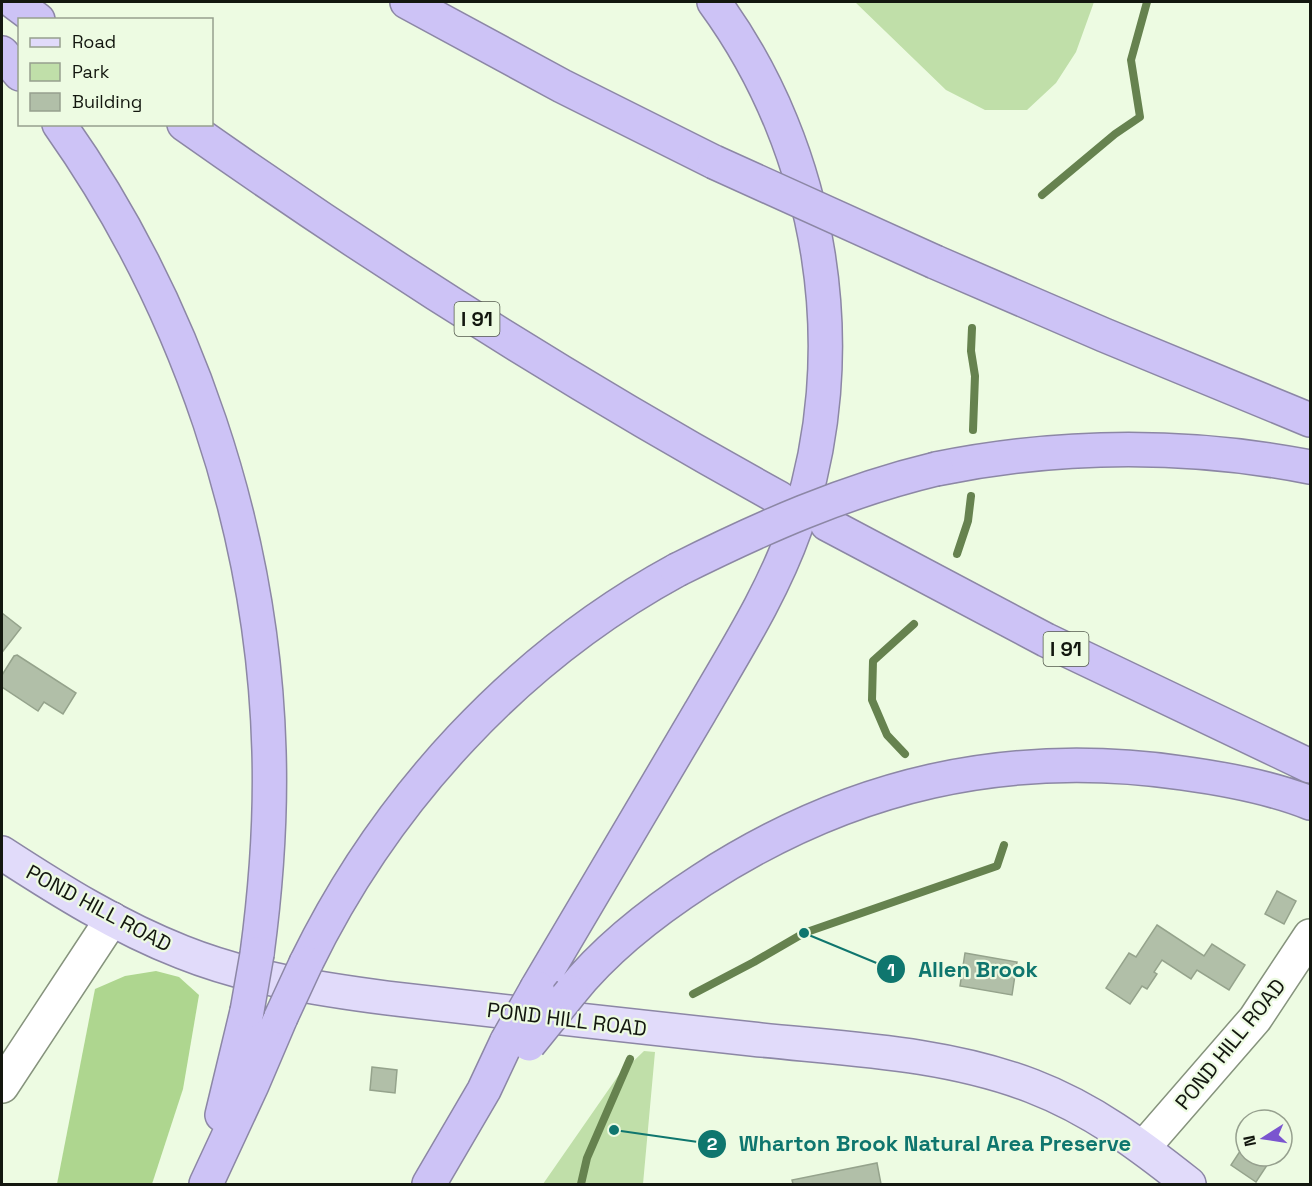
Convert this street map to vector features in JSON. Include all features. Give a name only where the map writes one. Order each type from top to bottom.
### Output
[{"type":"highway","points":[[14,2],[35,18]]},
{"type":"highway","points":[[407,2],[562,86],[714,162],[935,262],[1311,420]]},
{"type":"highway","points":[[518,1042],[537,988],[762,603],[795,527],[815,450],[824,385],[826,323],[819,253],[812,219],[792,148],[778,112],[747,51],[714,2]]},
{"type":"highway","points":[[2,53],[18,72]]},
{"type":"highway","points":[[60,126],[115,213],[164,307],[204,408],[234,507],[256,616],[268,729],[270,784],[267,852],[257,954],[247,1011],[206,1183]]},
{"type":"highway","name":"I 91","points":[[187,126],[328,223],[495,330],[630,412],[779,498],[1155,694],[1311,766]]},
{"type":"highway","points":[[206,1183],[306,963],[338,902],[382,835],[428,776],[465,735],[534,669],[570,639],[636,593],[744,537],[816,506],[884,482],[936,469],[1024,454],[1129,449],[1227,453],[1311,467]]},
{"type":"highway","points":[[429,1185],[484,1090],[518,1042],[571,992],[598,962],[640,925],[717,870],[773,838],[818,817],[865,799],[919,784],[997,770],[1055,765],[1105,765],[1163,770],[1274,791],[1311,803]]},
{"type":"main road","name":"POND HILL ROAD","points":[[2,853],[58,889],[149,939],[217,964],[325,989],[912,1056],[1005,1076],[1058,1097],[1107,1123],[1189,1185]]},
{"type":"street","points":[[2,1086],[112,919]]},
{"type":"street","name":"POND HILL ROAD","points":[[1143,1148],[1255,1019],[1311,936]]},
{"type":"green space","points":[[855,2],[1094,2],[1076,52],[1056,83],[1027,110],[985,110],[946,90]]},
{"type":"green space","points":[[156,971],[179,977],[199,995],[183,1089],[152,1184],[57,1184],[95,989],[125,976]]},
{"type":"green space","points":[[644,1051],[655,1052],[643,1184],[543,1184],[618,1076]]},
{"type":"building","points":[[2,613],[21,628],[3,651],[2,650]]},
{"type":"building","points":[[17,655],[76,693],[63,714],[44,702],[38,711],[2,687],[2,675]]},
{"type":"building","points":[[1277,891],[1296,901],[1284,924],[1265,914]]},
{"type":"building","points":[[1157,925],[1204,956],[1212,944],[1245,965],[1229,990],[1197,970],[1191,979],[1162,960],[1154,972],[1157,974],[1147,989],[1142,986],[1130,1004],[1106,988],[1129,953],[1136,957]]},
{"type":"building","points":[[965,953],[1017,962],[1012,995],[960,986]]},
{"type":"building","points":[[372,1067],[397,1070],[395,1093],[370,1090]]},
{"type":"building","points":[[877,1163],[881,1184],[793,1184],[792,1180]]},
{"type":"building","points":[[1235,1168],[1265,1168],[1256,1182]]},
{"type":"waterway","points":[[1042,195],[1115,134],[1140,117],[1131,60],[1147,2]]},
{"type":"waterway","points":[[972,328],[971,351],[975,376],[973,430]]},
{"type":"waterway","points":[[957,554],[968,521],[971,496]]},
{"type":"waterway","points":[[905,754],[887,735],[872,700],[873,661],[914,624]]},
{"type":"waterway","points":[[693,994],[804,933],[997,866],[1004,845]]},
{"type":"waterway","points":[[581,1184],[587,1158],[630,1059]]},
{"type":"place","name":"Allen Brook","points":[[804,933]]},
{"type":"place","name":"Wharton Brook Natural Area Preserve","points":[[614,1130]]}]
